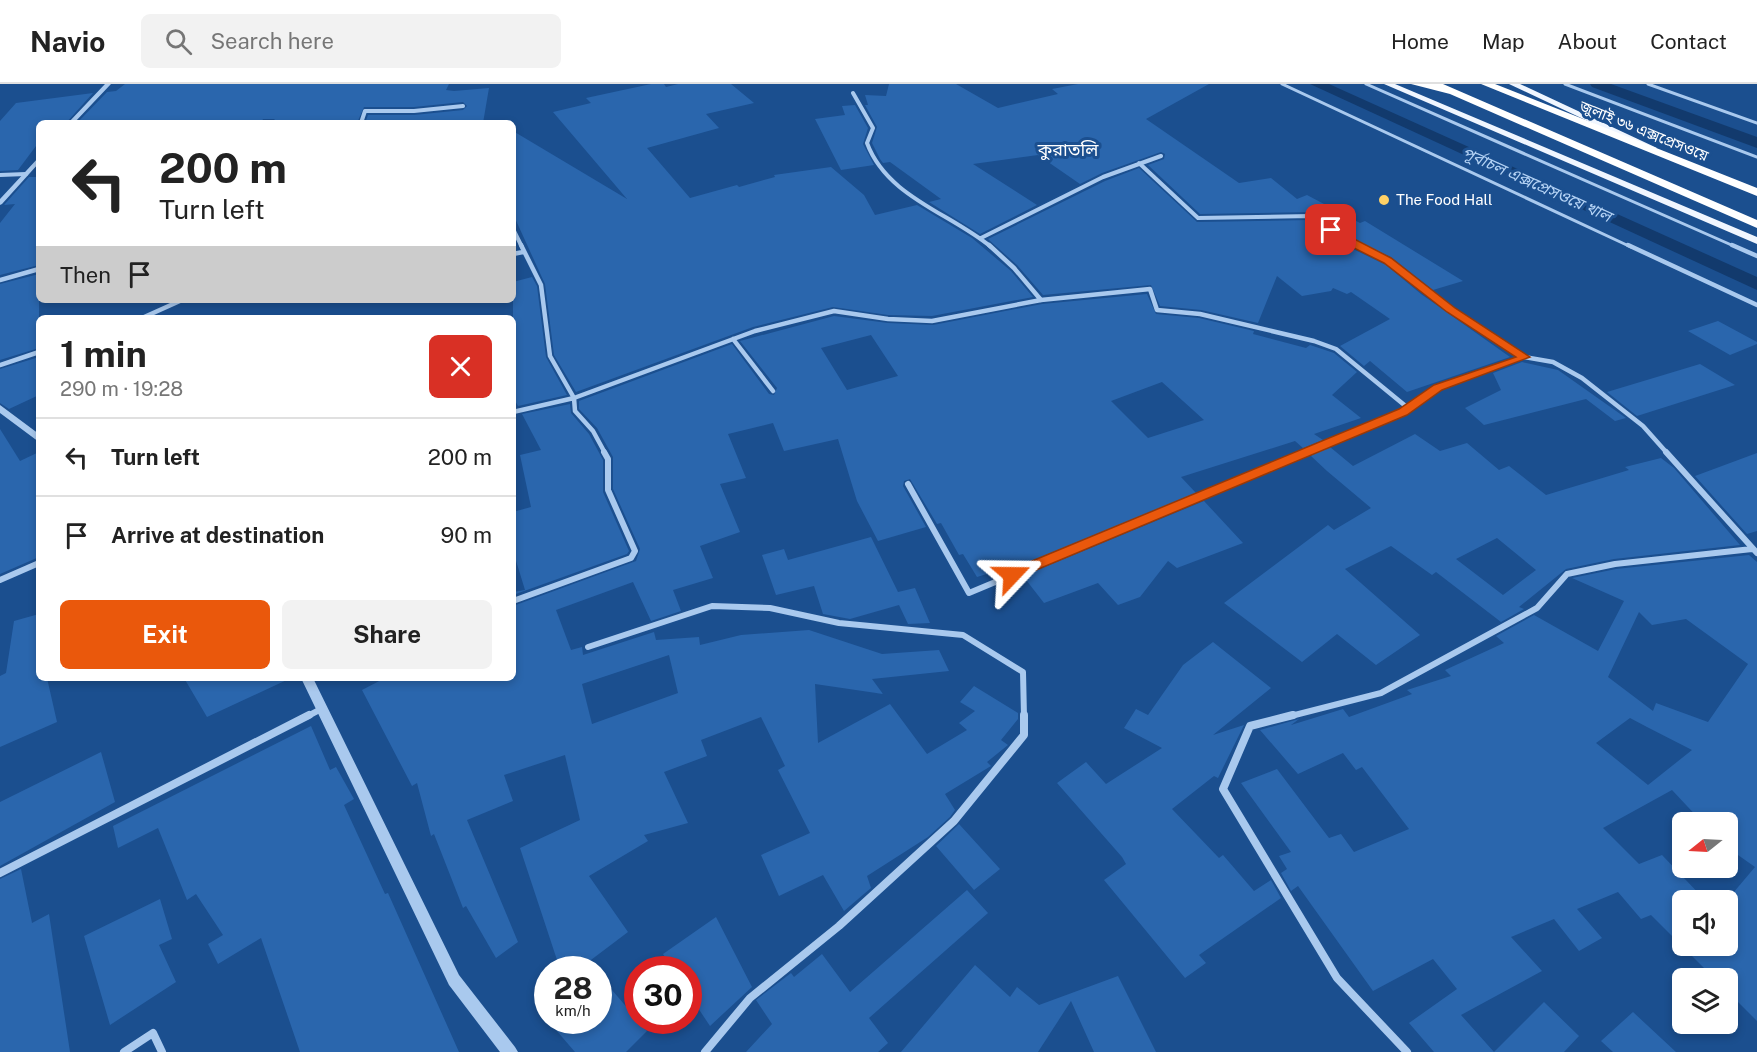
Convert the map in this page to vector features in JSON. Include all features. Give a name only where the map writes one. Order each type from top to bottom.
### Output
[{"type":"highway","points":[[1416,84],[1482,104]]},
{"type":"highway","points":[[1435,84],[1757,224]]},
{"type":"highway","name":"জুলাই ৩৬ এক্সপ্রেসওয়ে","points":[[1486,84],[1757,192]]},
{"type":"highway","points":[[1519,119],[1604,149],[1757,212]]},
{"type":"main road","points":[[1388,84],[1757,241]]},
{"type":"main road","points":[[1513,84],[1591,118],[1683,164]]},
{"type":"street","points":[[74,120],[108,84]]},
{"type":"street","points":[[1282,84],[1757,305]]},
{"type":"street","points":[[1366,84],[1757,256]]},
{"type":"street","points":[[1565,84],[1757,157]]},
{"type":"street","points":[[1648,84],[1757,123]]},
{"type":"street","points":[[853,93],[873,128],[867,143],[879,166],[916,200],[981,238],[1020,271],[1041,300]]},
{"type":"street","points":[[362,120],[364,111],[414,111],[463,106]]},
{"type":"street","points":[[981,238],[1103,177],[1161,156]]},
{"type":"street","points":[[0,203],[36,162]]},
{"type":"street","points":[[1139,163],[1198,219],[1311,216],[1351,243],[1388,261],[1451,310],[1524,357],[1553,362],[1582,378],[1643,426],[1754,551]]},
{"type":"street","points":[[0,176],[26,174]]},
{"type":"street","points":[[516,236],[541,285],[550,356],[574,398],[575,411],[593,431],[608,459],[608,490],[635,551],[631,558],[516,600]]},
{"type":"street","points":[[516,253],[523,252]]},
{"type":"street","points":[[0,280],[36,270]]},
{"type":"street","points":[[516,411],[574,398],[733,339],[834,311],[888,320],[932,321],[1041,300],[1150,289],[1157,310],[1211,316],[1314,341],[1336,349],[1408,408]]},
{"type":"street","points":[[149,315],[175,303]]},
{"type":"street","points":[[733,339],[773,391]]},
{"type":"street","points":[[0,364],[36,353]]},
{"type":"street","points":[[908,484],[969,593],[1408,408],[1438,388],[1524,357]]},
{"type":"street","points":[[0,408],[36,437]]},
{"type":"street","points":[[1407,1052],[1337,978],[1222,789],[1250,726],[1381,693],[1536,608],[1567,574],[1615,564],[1754,551]]},
{"type":"street","points":[[0,580],[36,564]]},
{"type":"street","points":[[588,646],[712,606],[770,608],[839,623],[963,636],[1023,672],[1024,735],[954,821],[839,926],[750,998],[705,1052]]},
{"type":"street","points":[[310,681],[454,980],[510,1052]]},
{"type":"street","points":[[0,873],[323,708]]},
{"type":"street","points":[[124,1052],[153,1034],[162,1052]]},
{"type":"building","points":[[125,84],[449,84],[446,90],[489,88],[484,120],[366,120],[368,115],[414,115],[463,110],[467,106],[463,102],[414,107],[364,107],[358,120],[80,120],[107,92],[116,91]]},
{"type":"building","points":[[651,84],[664,84],[666,87],[678,84],[731,84],[754,103],[706,114],[719,128],[647,148],[690,198],[737,185],[739,187],[775,177],[774,175],[831,167],[864,195],[875,215],[917,205],[972,238],[1011,271],[1033,297],[932,316],[888,315],[833,307],[753,327],[576,392],[554,355],[545,284],[516,221],[516,133],[627,199],[553,112],[591,103],[586,98]]},
{"type":"building","points":[[889,84],[956,84],[998,108],[1058,94],[1052,89],[1078,84],[1209,84],[1146,119],[1239,183],[1271,178],[1297,199],[1307,195],[1360,223],[1365,221],[1463,281],[1433,290],[1391,257],[1356,241],[1312,212],[1200,214],[1148,165],[1164,159],[1165,154],[1161,152],[1102,173],[1080,184],[1038,155],[973,164],[1037,205],[980,234],[929,202],[941,199],[890,162],[883,163],[880,159],[872,143],[877,127],[865,105],[868,105],[865,95],[886,96]]},
{"type":"building","points":[[93,93],[69,120],[36,120],[36,146],[18,170],[0,171],[0,121],[16,103]]},
{"type":"building","points":[[855,105],[868,128],[863,144],[874,165],[841,170],[815,119],[845,115],[842,106]]},
{"type":"building","points":[[1139,168],[1197,222],[1310,220],[1353,249],[1386,265],[1421,294],[1510,357],[1407,392],[1370,361],[1364,366],[1340,346],[1390,319],[1351,292],[1347,294],[1333,288],[1331,291],[1302,296],[1277,276],[1258,323],[1201,310],[1160,306],[1151,285],[1043,295],[1017,265],[988,239],[1105,181]]},
{"type":"building","points":[[29,177],[36,177],[36,266],[0,275],[0,223],[15,204],[4,205]]},
{"type":"building","points":[[36,275],[36,303],[39,303],[39,315],[36,315],[36,349],[0,360],[0,284]]},
{"type":"building","points":[[532,277],[537,286],[546,357],[567,395],[518,406],[516,402],[516,315],[513,315],[513,303],[516,303],[516,281]]},
{"type":"building","points":[[1147,294],[1156,314],[1199,318],[1254,331],[1253,334],[1306,348],[1310,345],[1334,353],[1357,372],[1332,395],[1361,418],[1314,434],[1323,440],[1303,448],[1295,441],[1181,477],[1196,493],[1017,567],[1016,565],[977,577],[963,554],[959,555],[941,523],[937,524],[910,479],[904,481],[903,486],[926,527],[878,541],[857,501],[838,439],[784,451],[773,423],[728,434],[746,478],[720,484],[740,532],[700,546],[713,578],[673,590],[681,611],[651,621],[633,582],[556,610],[571,650],[582,647],[583,655],[654,632],[656,640],[699,637],[700,645],[741,635],[809,630],[882,654],[939,650],[949,671],[872,679],[883,694],[815,684],[818,743],[890,704],[927,754],[967,730],[959,723],[975,711],[960,702],[974,686],[1018,713],[1018,719],[1001,740],[1008,745],[987,762],[991,766],[945,794],[955,810],[950,817],[928,837],[867,876],[871,888],[844,911],[823,875],[779,896],[761,855],[810,833],[778,770],[785,766],[761,717],[701,740],[707,756],[664,772],[688,823],[644,835],[648,841],[589,876],[628,932],[596,956],[556,956],[520,848],[580,820],[565,755],[504,775],[513,801],[467,820],[518,942],[496,958],[466,906],[463,908],[434,834],[431,836],[417,783],[412,786],[362,690],[379,681],[516,681],[516,605],[636,561],[640,549],[613,489],[613,457],[597,428],[579,409],[579,401],[732,344],[769,394],[774,395],[777,388],[740,341],[834,316],[888,323],[933,325],[1042,304]],"holes":[[[871,335],[898,376],[847,390],[821,348]],[[1162,382],[1204,420],[1148,438],[1111,401]],[[669,655],[678,693],[592,724],[582,684]]]},
{"type":"building","points":[[1718,321],[1757,344],[1730,355],[1688,331]]},
{"type":"building","points":[[36,358],[36,396],[9,409],[0,403],[0,369]]},
{"type":"building","points":[[1522,362],[1558,370],[1626,418],[1615,421],[1586,399],[1484,425],[1465,408],[1501,390],[1493,373]]},
{"type":"building","points":[[1700,364],[1735,385],[1637,416],[1607,392]]},
{"type":"building","points":[[570,404],[571,413],[589,434],[603,460],[603,492],[629,551],[627,554],[516,594],[516,592],[525,590],[516,561],[516,511],[531,507],[520,455],[541,450],[522,414]]},
{"type":"building","points":[[0,429],[20,461],[36,453],[36,558],[0,574]]},
{"type":"building","points":[[1415,434],[1440,451],[1467,443],[1499,470],[1509,466],[1546,495],[1629,470],[1625,467],[1661,458],[1674,468],[1740,545],[1614,559],[1566,569],[1519,607],[1524,609],[1501,622],[1436,572],[1432,575],[1391,546],[1345,569],[1420,635],[1376,665],[1337,634],[1302,662],[1224,603],[1328,525],[1334,530],[1371,508],[1311,456],[1330,447],[1353,466]],"holes":[[[1497,538],[1536,570],[1503,595],[1456,559]]]},
{"type":"building","points":[[1757,453],[1757,531],[1747,534],[1695,476]]},
{"type":"building","points":[[1204,501],[1243,543],[1177,568],[1168,561],[1140,597],[1118,605],[1098,583],[1044,603],[1023,576]]},
{"type":"building","points":[[871,537],[898,592],[915,588],[930,623],[908,624],[899,605],[850,619],[823,614],[814,586],[776,595],[762,555],[784,549],[788,560]]},
{"type":"building","points":[[1749,555],[1757,562],[1757,1021],[1738,1002],[1738,968],[1704,968],[1692,956],[1738,956],[1738,890],[1736,890],[1755,867],[1738,855],[1738,812],[1693,812],[1672,790],[1603,828],[1639,864],[1662,855],[1672,865],[1672,878],[1684,878],[1695,890],[1672,890],[1672,936],[1651,915],[1641,919],[1618,892],[1577,909],[1602,938],[1579,951],[1554,919],[1511,937],[1542,971],[1461,1015],[1494,1052],[1434,1052],[1409,1023],[1457,989],[1433,959],[1373,991],[1298,886],[1291,891],[1281,873],[1287,869],[1279,856],[1291,852],[1241,783],[1277,769],[1329,838],[1341,834],[1354,852],[1409,829],[1362,767],[1356,770],[1343,753],[1298,774],[1260,730],[1299,719],[1291,725],[1343,709],[1349,717],[1412,694],[1407,690],[1451,676],[1445,670],[1504,643],[1496,636],[1534,615],[1598,651],[1624,601],[1572,578],[1616,569]],"holes":[[[1639,612],[1652,625],[1686,619],[1748,664],[1708,722],[1656,703],[1653,711],[1608,677]],[[1630,718],[1692,750],[1648,785],[1596,743]]]},
{"type":"building","points":[[36,615],[36,681],[48,681],[57,722],[0,747],[0,676],[6,673],[14,621]]},
{"type":"building","points":[[1213,642],[1271,688],[1213,735],[1244,725],[1218,778],[1214,776],[1172,809],[1219,858],[1223,855],[1254,891],[1271,880],[1281,898],[1199,955],[1206,963],[1185,978],[1104,880],[1126,864],[1057,783],[1086,762],[1106,784],[1162,748],[1124,728],[1136,709],[1148,715],[1183,665]]},
{"type":"building","points":[[186,681],[285,681],[207,717]]},
{"type":"building","points":[[311,726],[330,770],[336,767],[354,799],[344,805],[385,894],[388,893],[459,1052],[300,1052],[261,938],[218,964],[208,944],[223,935],[196,894],[187,900],[158,828],[118,848],[113,826]]},
{"type":"building","points":[[101,752],[115,802],[0,866],[0,802]]},
{"type":"building","points":[[959,824],[1000,869],[974,890],[936,846]]},
{"type":"building","points":[[21,869],[32,923],[49,914],[70,1052],[0,1052],[0,879]]},
{"type":"building","points":[[967,890],[988,913],[869,1018],[888,1043],[878,1052],[746,1052],[772,1024],[756,1000],[791,973],[794,977],[822,954],[850,992]]},
{"type":"building","points":[[160,899],[172,939],[159,945],[176,982],[110,1025],[84,936]]},
{"type":"building","points":[[716,917],[752,987],[710,1026],[702,1014],[702,956],[664,956],[663,954]]},
{"type":"building","points":[[975,965],[1010,997],[1017,987],[1039,1005],[1118,976],[1156,1052],[1094,1052],[1071,1001],[1038,1052],[901,1052]]},
{"type":"building","points":[[612,990],[624,1004],[624,1034],[644,1034],[626,1052],[575,1052],[559,1034],[612,1034]]},
{"type":"building","points":[[1544,1002],[1579,1036],[1564,1052],[1494,1052]]},
{"type":"building","points":[[1633,1012],[1676,1052],[1613,1052],[1601,1041]]},
{"type":"waterway","name":"পূর্বাচল এক্সপ্রেসওয়ে খাল","points":[[1317,84],[1757,284]]},
{"type":"waterway","name":"পূর্বাচল এক্সপ্রেসওয়ে খাল","points":[[1597,84],[1757,143]]},
{"type":"place","name":"The Food Hall","points":[[1384,200]]},
{"type":"district","name":"কুরাতলি","points":[[1068,150]]},
{"type":"route","points":[[1012,575],[1403,412],[1438,388],[1524,357],[1451,310],[1388,261],[1351,243],[1331,230]]}]
